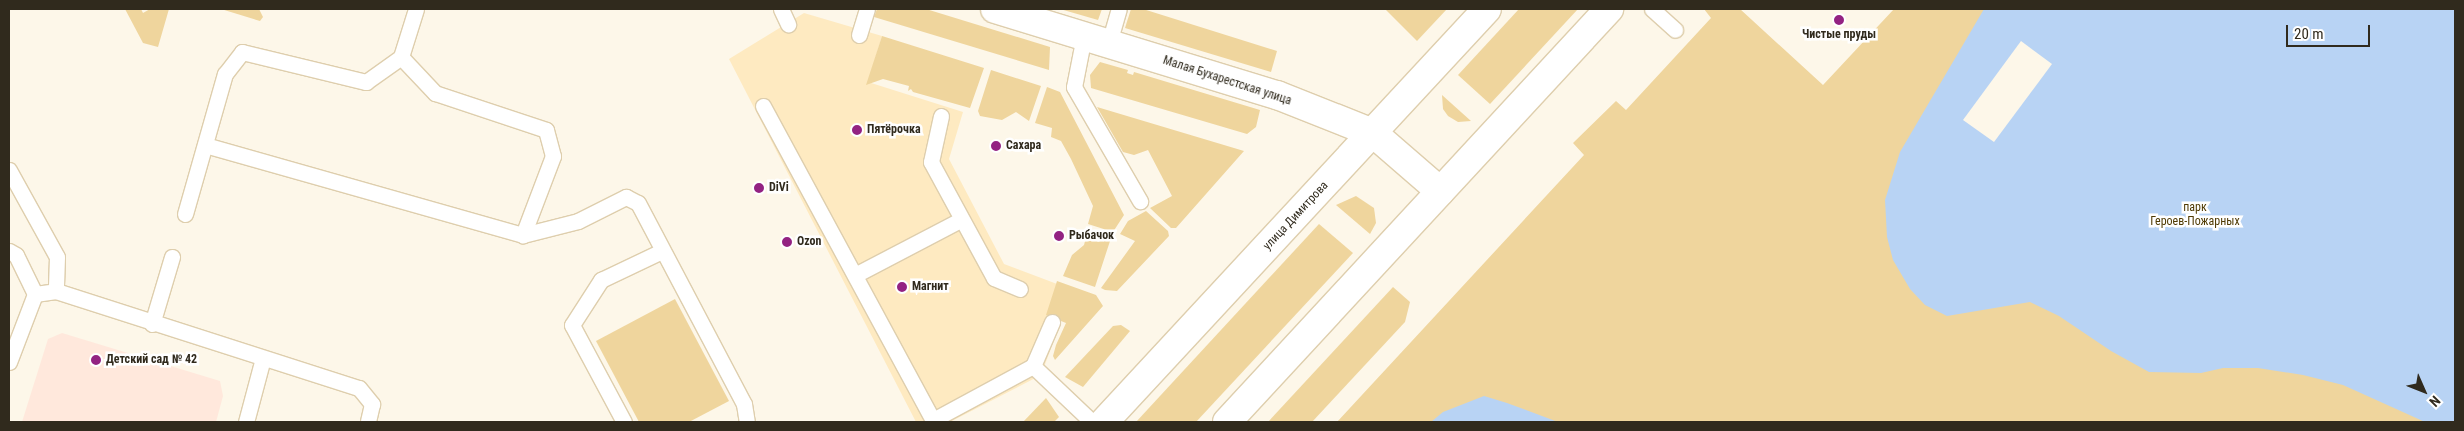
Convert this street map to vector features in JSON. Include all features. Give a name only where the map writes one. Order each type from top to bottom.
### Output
[{"type":"street","name":"Малая Бухарестская улица","points":[[995,9],[1276,95],[1373,133],[1440,191]]},
{"type":"street","name":"улица Димитрова","points":[[1104,422],[1487,9]]},
{"type":"street","points":[[1227,422],[1609,9]]},
{"type":"lane","points":[[185,214],[225,74],[242,52],[366,82],[401,57],[416,9]]},
{"type":"lane","points":[[781,9],[788,24]]},
{"type":"lane","points":[[859,35],[867,9]]},
{"type":"lane","points":[[1118,9],[1096,40],[1074,87],[1140,201]]},
{"type":"lane","points":[[1652,9],[1674,30]]},
{"type":"lane","points":[[401,57],[435,93],[546,130],[553,156],[524,235]]},
{"type":"lane","points":[[764,106],[933,420],[1034,366],[1052,322]]},
{"type":"lane","points":[[941,116],[931,162],[960,220],[994,278],[1020,289]]},
{"type":"lane","points":[[205,145],[524,235],[578,221],[626,198],[638,204],[744,404],[746,422]]},
{"type":"lane","points":[[9,170],[57,257],[56,291]]},
{"type":"lane","points":[[855,275],[960,220]]},
{"type":"lane","points":[[9,251],[16,255],[35,294],[9,362]]},
{"type":"lane","points":[[624,422],[572,325],[601,280],[662,251]]},
{"type":"lane","points":[[152,324],[172,256]]},
{"type":"lane","points":[[35,294],[56,291],[152,324],[359,388],[372,404],[368,422]]},
{"type":"lane","points":[[246,422],[263,358]]},
{"type":"lane","points":[[1034,366],[1092,422]]},
{"type":"shaded area","points":[[804,13],[882,36],[868,82],[963,112],[949,159],[1004,264],[1073,290],[1041,375],[950,422],[916,422],[729,59]]},
{"type":"shaded area","name":"Детский сад № 42","points":[[62,333],[220,381],[223,396],[216,422],[22,422],[48,339]]},
{"type":"green space","points":[[125,9],[141,9],[143,13],[150,9],[169,9],[158,47],[143,43]]},
{"type":"green space","points":[[221,9],[259,9],[263,17],[260,21]]},
{"type":"green space","points":[[877,9],[926,9],[1050,47],[1049,70],[874,17]]},
{"type":"green space","points":[[1060,9],[1102,9],[1098,20]]},
{"type":"green space","points":[[1131,9],[1143,9],[1277,51],[1271,72],[1125,28]]},
{"type":"green space","points":[[1385,9],[1447,9],[1417,41]]},
{"type":"green space","points":[[1519,9],[1578,9],[1490,104],[1458,75]]},
{"type":"green space","name":"парк Героев-Пожарных","points":[[1704,9],[1740,9],[1823,85],[1894,9],[2455,9],[2455,422],[1337,422],[1584,155],[1573,143],[1616,101],[1626,110],[1711,18]]},
{"type":"green space","points":[[882,36],[984,68],[970,108],[913,92],[911,89],[908,91],[909,86],[883,79],[866,85]]},
{"type":"green space","points":[[1100,62],[1128,70],[1127,73],[1133,75],[1134,72],[1260,110],[1256,127],[1247,134],[1091,88],[1090,75]]},
{"type":"green space","points":[[991,70],[1041,86],[1029,121],[1016,112],[1002,120],[980,116],[978,111]]},
{"type":"green space","points":[[1047,87],[1060,92],[1124,215],[1113,232],[1088,224],[1093,206],[1071,159],[1061,141],[1051,137],[1052,128],[1035,123]]},
{"type":"green space","points":[[1442,95],[1471,121],[1458,122],[1448,116],[1443,109]]},
{"type":"green space","points":[[1097,107],[1244,151],[1176,228],[1171,228],[1150,208],[1172,196],[1148,150],[1134,155],[1123,152]]},
{"type":"green space","points":[[1356,196],[1374,208],[1376,223],[1370,234],[1336,205]]},
{"type":"green space","points":[[1146,211],[1168,231],[1169,236],[1117,291],[1101,288],[1135,241],[1120,234],[1128,221]]},
{"type":"green space","points":[[1319,224],[1353,253],[1196,422],[1136,422]]},
{"type":"green space","points":[[1088,230],[1111,238],[1095,287],[1063,276],[1072,255],[1084,245]]},
{"type":"green space","points":[[1057,281],[1096,295],[1103,306],[1055,360],[1053,356],[1056,345],[1066,323],[1046,315]]},
{"type":"green space","points":[[1393,287],[1410,302],[1405,322],[1312,422],[1268,422]]},
{"type":"green space","points":[[675,299],[729,401],[689,422],[639,422],[596,341]]},
{"type":"green space","points":[[1121,325],[1130,331],[1083,387],[1065,377],[1113,326]]},
{"type":"green space","points":[[1046,398],[1059,417],[1054,422],[1023,422]]},
{"type":"water","points":[[1984,9],[2455,9],[2455,422],[2425,422],[2343,385],[2303,375],[2258,368],[2223,368],[2201,373],[2149,372],[2111,351],[2059,316],[2030,302],[1947,316],[1925,305],[1910,289],[1893,260],[1887,237],[1885,200],[1900,152]]},
{"type":"water","points":[[1484,396],[1558,422],[1431,422],[1443,412]]},
{"type":"pier","points":[[2021,41],[2052,64],[1994,142],[1963,120]]},
{"type":"place","name":"Чистые пруды","points":[[1839,20]]},
{"type":"place","name":"Пятёрочка","points":[[857,130]]},
{"type":"place","name":"Сахара","points":[[996,146]]},
{"type":"place","name":"DiVi","points":[[759,188]]},
{"type":"place","name":"Рыбачок","points":[[1059,236]]},
{"type":"place","name":"Ozon","points":[[787,242]]},
{"type":"place","name":"Магнит","points":[[902,287]]},
{"type":"place","name":"Детский сад № 42","points":[[96,360]]}]
